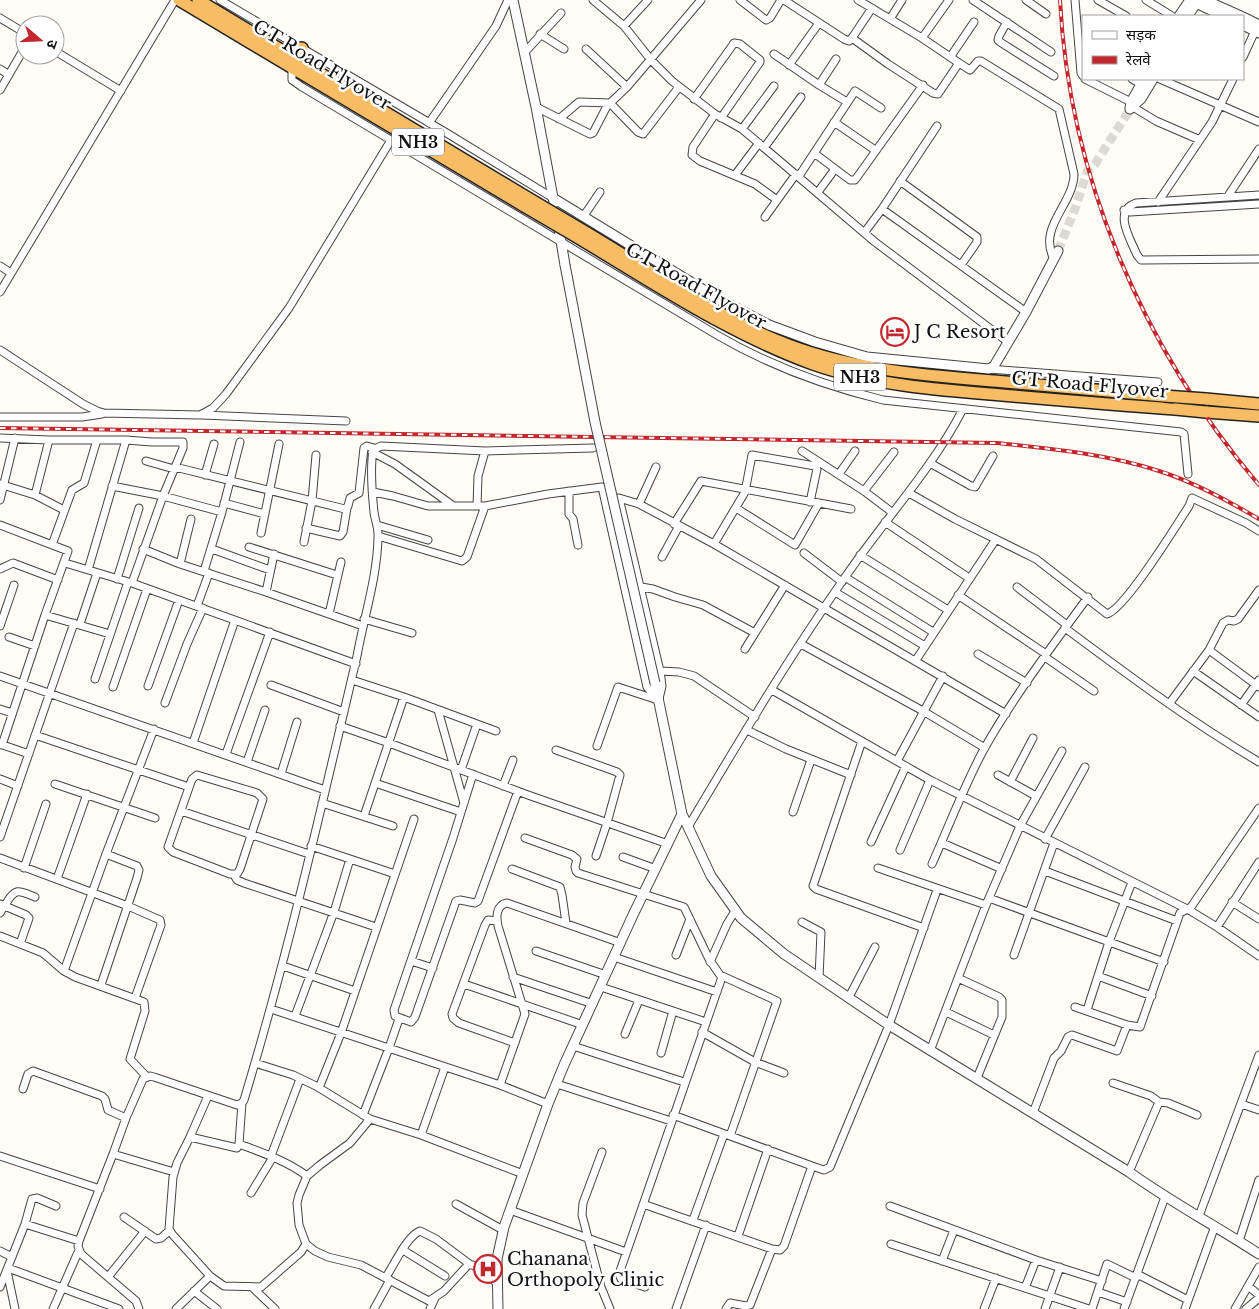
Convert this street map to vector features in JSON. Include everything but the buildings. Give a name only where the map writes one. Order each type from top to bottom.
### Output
[{"type":"highway","name":"GT Road Flyover","points":[[179,0],[294,63],[579,234],[716,321],[771,348],[841,372],[906,386],[1259,416]]},
{"type":"highway","name":"GT Road Flyover","points":[[198,0],[294,63]]},
{"type":"highway","points":[[294,63],[302,48]]},
{"type":"highway","name":"GT Road Flyover","points":[[579,234],[721,314],[776,340],[819,355],[862,366],[908,374],[1259,404]]},
{"type":"street","points":[[0,292],[175,0]]},
{"type":"street","points":[[220,0],[717,298],[769,325],[815,342],[867,357],[1158,382]]},
{"type":"street","points":[[429,124],[496,26],[508,0]]},
{"type":"street","points":[[513,0],[536,107],[595,422],[682,814],[711,876],[735,911],[746,923],[784,954],[930,1051],[977,1078],[1129,1172],[1165,1198],[1200,1216],[1259,1254]]},
{"type":"street","points":[[593,0],[624,26],[651,60],[679,87],[718,116],[742,129],[864,232],[1008,342]]},
{"type":"street","points":[[624,26],[648,0]]},
{"type":"street","points":[[536,107],[590,134],[593,133],[605,109],[651,60],[701,0]]},
{"type":"street","points":[[740,0],[766,20],[770,18],[782,0],[844,40],[849,41],[872,8]]},
{"type":"street","points":[[858,0],[951,56],[970,70],[978,61],[982,61],[1058,109],[1074,174],[1074,181],[1070,193],[1055,218],[1052,230],[1049,248],[1056,255],[997,362],[989,368]]},
{"type":"street","points":[[890,19],[902,0]]},
{"type":"street","points":[[922,38],[949,0]]},
{"type":"street","points":[[973,0],[1051,52]]},
{"type":"street","points":[[1026,0],[1046,14]]},
{"type":"street","points":[[1075,0],[1082,75]]},
{"type":"street","points":[[1098,0],[1124,15]]},
{"type":"street","points":[[1146,0],[1170,15]]},
{"type":"street","points":[[1205,0],[1238,15]]},
{"type":"street","points":[[1180,15],[1193,1]]},
{"type":"street","points":[[1188,15],[1193,1]]},
{"type":"street","points":[[1193,1],[1221,15]]},
{"type":"street","points":[[524,53],[561,13]]},
{"type":"street","points":[[1075,15],[1082,19]]},
{"type":"street","points":[[0,18],[15,27]]},
{"type":"street","points":[[1244,18],[1258,29]]},
{"type":"street","points":[[951,56],[974,22]]},
{"type":"street","points":[[1007,22],[998,36],[1000,42],[1054,76]]},
{"type":"street","points":[[789,65],[819,23]]},
{"type":"street","points":[[1244,25],[1258,29]]},
{"type":"street","points":[[1244,55],[1258,29]]},
{"type":"street","points":[[540,34],[564,49]]},
{"type":"street","points":[[852,38],[888,64],[938,94],[959,63]]},
{"type":"street","points":[[694,99],[734,43],[740,44],[760,60],[693,147],[692,155],[700,161],[759,186],[777,200]]},
{"type":"street","points":[[586,49],[627,87]]},
{"type":"street","points":[[774,54],[819,86],[847,102]]},
{"type":"street","points":[[65,57],[120,91]]},
{"type":"street","points":[[819,86],[836,59]]},
{"type":"street","points":[[294,63],[292,80],[739,348],[776,366],[813,380],[884,400],[1181,432],[1184,434],[1188,474]]},
{"type":"street","points":[[0,90],[15,64]]},
{"type":"street","points":[[0,69],[9,75]]},
{"type":"street","points":[[1087,80],[1156,121],[1200,140]]},
{"type":"street","points":[[1131,107],[1152,80]]},
{"type":"street","points":[[1162,80],[1259,122]]},
{"type":"street","points":[[1158,202],[1200,140],[1221,105],[1233,80]]},
{"type":"street","points":[[1131,107],[1143,81]]},
{"type":"street","points":[[814,153],[834,169],[853,181],[855,180],[922,85]]},
{"type":"street","points":[[742,129],[774,86]]},
{"type":"street","points":[[559,119],[579,102],[587,101],[610,104],[638,132],[643,134],[679,87]]},
{"type":"street","points":[[765,217],[814,153],[847,102],[857,91],[881,108]]},
{"type":"street","points":[[734,175],[762,146],[801,97]]},
{"type":"street","points":[[834,122],[876,150]]},
{"type":"street","points":[[864,232],[882,209],[938,126]]},
{"type":"street","points":[[200,415],[213,408],[226,394],[289,308],[391,140]]},
{"type":"street","points":[[1228,196],[1259,149]]},
{"type":"street","points":[[818,192],[834,169]]},
{"type":"street","points":[[900,181],[977,237],[977,242],[961,265]]},
{"type":"street","points":[[583,216],[600,192]]},
{"type":"street","points":[[1259,195],[1136,203],[1129,205],[1124,210],[1124,221],[1137,256],[1141,260],[1259,259]]},
{"type":"street","points":[[1124,210],[1130,212],[1259,204]]},
{"type":"street","points":[[882,209],[1026,312]]},
{"type":"street","points":[[0,266],[11,273]]},
{"type":"street","points":[[0,350],[97,412],[346,421]]},
{"type":"street","points":[[688,827],[824,608],[860,555],[909,493],[951,433],[963,409]]},
{"type":"street","points":[[0,417],[82,417],[104,413]]},
{"type":"street","points":[[0,438],[183,442],[183,448],[110,634],[95,679]]},
{"type":"street","points":[[0,500],[2,484],[15,438]]},
{"type":"street","points":[[35,495],[49,440]]},
{"type":"street","points":[[52,545],[72,490],[84,483],[97,440]]},
{"type":"street","points":[[88,570],[126,440]]},
{"type":"street","points":[[165,704],[200,607],[206,572],[240,442]]},
{"type":"street","points":[[205,475],[214,444]]},
{"type":"street","points":[[261,533],[279,444]]},
{"type":"street","points":[[306,528],[340,536],[343,532],[350,498],[359,493],[364,448],[367,446],[452,505]]},
{"type":"street","points":[[373,450],[381,446],[485,451],[593,448]]},
{"type":"street","points":[[190,1137],[235,1148],[240,1144],[242,1103],[283,966],[356,664],[363,622],[370,596],[378,536],[372,492],[373,450]]},
{"type":"street","points":[[477,506],[478,476],[485,451]]},
{"type":"street","points":[[802,451],[839,474],[893,513]]},
{"type":"street","points":[[839,474],[855,451]]},
{"type":"street","points":[[864,492],[894,452]]},
{"type":"street","points":[[304,542],[312,500],[316,455]]},
{"type":"street","points":[[714,544],[746,489],[752,455],[815,466],[817,469],[810,502]]},
{"type":"street","points":[[930,463],[976,487],[993,456]]},
{"type":"street","points":[[146,461],[343,509],[347,508]]},
{"type":"street","points":[[639,504],[656,467]]},
{"type":"street","points":[[662,557],[701,481],[851,509]]},
{"type":"street","points":[[2,484],[35,495],[64,510]]},
{"type":"street","points":[[112,486],[163,496],[222,512]]},
{"type":"street","points":[[372,492],[403,499],[422,506],[485,506],[602,486],[648,687],[658,700]]},
{"type":"street","points":[[569,491],[569,512],[574,519],[575,537],[578,545]]},
{"type":"street","points":[[909,493],[955,519],[1033,558],[1088,597],[1106,613],[1111,612],[1145,574],[1189,506],[1192,498],[1259,531]]},
{"type":"street","points":[[658,700],[662,686],[660,671],[619,498],[639,504],[714,544],[1006,714]]},
{"type":"street","points":[[224,503],[265,514]]},
{"type":"street","points":[[736,508],[796,546],[819,503]]},
{"type":"street","points":[[378,536],[462,561],[467,557],[485,506]]},
{"type":"street","points":[[117,579],[139,508]]},
{"type":"street","points":[[180,564],[191,519]]},
{"type":"street","points":[[885,522],[969,578]]},
{"type":"street","points":[[0,525],[68,551],[1,744],[28,754]]},
{"type":"street","points":[[377,525],[428,540]]},
{"type":"street","points":[[916,660],[996,539]]},
{"type":"street","points":[[249,547],[337,574]]},
{"type":"street","points":[[212,548],[270,570]]},
{"type":"street","points":[[144,549],[180,564],[329,614],[412,634]]},
{"type":"street","points":[[804,552],[843,580],[933,632]]},
{"type":"street","points":[[266,592],[274,554]]},
{"type":"street","points":[[860,555],[948,610]]},
{"type":"street","points":[[329,614],[341,562]]},
{"type":"street","points":[[65,563],[130,582],[356,664]]},
{"type":"street","points":[[0,568],[13,564],[58,580]]},
{"type":"street","points":[[0,837],[2,824],[18,786],[50,693],[97,573]]},
{"type":"street","points":[[0,626],[14,585]]},
{"type":"street","points":[[745,649],[784,585]]},
{"type":"street","points":[[1017,586],[1066,626],[1169,704],[1228,744],[1259,762]]},
{"type":"street","points":[[641,587],[647,587],[703,605],[755,633]]},
{"type":"street","points":[[113,687],[147,589]]},
{"type":"street","points":[[1169,704],[1209,650],[1223,623],[1228,620],[1238,619],[1259,590]]},
{"type":"street","points":[[835,592],[925,646]]},
{"type":"street","points":[[958,595],[1094,691]]},
{"type":"street","points":[[932,864],[961,796],[985,748],[1026,683],[1088,597]]},
{"type":"street","points":[[148,686],[179,600]]},
{"type":"street","points":[[45,615],[110,634]]},
{"type":"street","points":[[193,743],[235,620]]},
{"type":"street","points":[[226,754],[270,632]]},
{"type":"street","points":[[8,637],[35,646]]},
{"type":"street","points":[[801,644],[923,711],[985,748]]},
{"type":"street","points":[[1209,650],[1258,684],[1241,705]]},
{"type":"street","points":[[978,654],[1026,683]]},
{"type":"street","points":[[660,671],[679,672],[694,676],[755,717]]},
{"type":"street","points":[[1193,671],[1259,717]]},
{"type":"street","points":[[0,676],[325,790]]},
{"type":"street","points":[[897,761],[943,676]]},
{"type":"street","points":[[352,680],[496,731]]},
{"type":"street","points":[[271,685],[344,712]]},
{"type":"street","points":[[597,746],[618,687],[658,700]]},
{"type":"street","points":[[772,690],[930,780],[1189,910],[1259,956]]},
{"type":"street","points":[[364,816],[404,698]]},
{"type":"street","points":[[0,709],[12,714]]},
{"type":"street","points":[[247,762],[265,710]]},
{"type":"street","points":[[438,710],[464,803]]},
{"type":"street","points":[[281,774],[297,722]]},
{"type":"street","points":[[461,770],[476,724]]},
{"type":"street","points":[[340,726],[518,792],[668,844]]},
{"type":"street","points":[[64,971],[154,729]]},
{"type":"street","points":[[747,730],[780,747],[851,775]]},
{"type":"street","points":[[35,735],[189,787]]},
{"type":"street","points":[[1010,782],[1033,738]]},
{"type":"street","points":[[862,741],[817,870],[814,888],[924,928]]},
{"type":"street","points":[[556,750],[618,773],[620,778],[596,856]]},
{"type":"street","points":[[930,1051],[989,898],[1020,826],[1062,750]]},
{"type":"street","points":[[503,786],[513,760]]},
{"type":"street","points":[[793,812],[811,760]]},
{"type":"street","points":[[871,842],[906,766]]},
{"type":"street","points":[[1045,839],[1085,767]]},
{"type":"street","points":[[473,774],[394,1010],[395,1016],[398,1019],[409,1022],[413,1021],[456,901],[475,903],[478,901],[518,792]]},
{"type":"street","points":[[998,774],[1036,796]]},
{"type":"street","points":[[234,875],[240,869],[263,802],[260,795],[197,775],[192,779],[189,787],[169,844],[170,850],[234,875],[239,881],[376,927]]},
{"type":"street","points":[[0,779],[18,786]]},
{"type":"street","points":[[900,850],[930,780]]},
{"type":"street","points":[[375,783],[461,812]]},
{"type":"street","points":[[55,784],[155,818]]},
{"type":"street","points":[[57,879],[87,794]]},
{"type":"street","points":[[322,803],[393,826]]},
{"type":"street","points":[[24,868],[46,804]]},
{"type":"street","points":[[1076,1007],[1127,1025],[1140,1027],[1177,921],[1182,912],[1189,910],[1259,808]]},
{"type":"street","points":[[181,811],[309,854]]},
{"type":"street","points":[[498,1309],[497,1259],[503,1230],[548,1104],[600,987],[682,814]]},
{"type":"street","points":[[320,1088],[414,819]]},
{"type":"street","points":[[525,838],[572,855],[577,859],[575,867],[578,873],[684,907],[710,962],[722,976],[757,990],[778,1002],[693,1220]]},
{"type":"street","points":[[942,843],[1002,869]]},
{"type":"street","points":[[1014,954],[1054,843]]},
{"type":"street","points":[[311,846],[395,874]]},
{"type":"street","points":[[101,985],[138,878],[138,868],[131,863],[106,854]]},
{"type":"street","points":[[623,857],[656,869]]},
{"type":"street","points":[[0,858],[158,918],[161,922],[135,998]]},
{"type":"street","points":[[295,1016],[334,912],[350,859]]},
{"type":"street","points":[[1217,927],[1259,862]]},
{"type":"street","points":[[878,868],[936,890],[986,906]]},
{"type":"street","points":[[512,869],[560,887],[566,923]]},
{"type":"street","points":[[1044,871],[1177,921]]},
{"type":"street","points":[[1087,1010],[1109,942],[1132,882]]},
{"type":"street","points":[[557,1084],[727,1135],[824,1170],[828,1168],[832,1164],[889,1025],[936,890]]},
{"type":"street","points":[[0,913],[2,905],[16,891],[35,897]]},
{"type":"street","points":[[989,898],[1164,962]]},
{"type":"street","points":[[1232,902],[1259,920]]},
{"type":"street","points":[[500,1085],[525,1014],[497,921],[499,907],[502,904],[507,904],[621,943]]},
{"type":"street","points":[[2,905],[26,915],[28,918],[20,944]]},
{"type":"street","points":[[710,962],[735,911]]},
{"type":"street","points":[[676,955],[690,919]]},
{"type":"street","points":[[497,921],[488,920],[485,925],[452,1014],[456,1022],[515,1043]]},
{"type":"street","points":[[802,922],[822,932],[819,978]]},
{"type":"street","points":[[0,936],[43,953],[64,971],[75,977],[144,1002],[146,1006],[130,1058],[147,1077]]},
{"type":"street","points":[[849,997],[875,946]]},
{"type":"street","points":[[536,951],[606,975]]},
{"type":"street","points":[[614,957],[717,992]]},
{"type":"street","points":[[411,961],[433,968]]},
{"type":"street","points":[[283,966],[355,991]]},
{"type":"street","points":[[645,1287],[619,1277],[619,1274],[722,976]]},
{"type":"street","points":[[1098,976],[1152,996]]},
{"type":"street","points":[[514,977],[593,1004]]},
{"type":"street","points":[[958,978],[1002,998],[1003,1012],[977,1078]]},
{"type":"street","points":[[464,984],[584,1025]]},
{"type":"street","points":[[600,987],[706,1022]]},
{"type":"street","points":[[625,1034],[639,1000]]},
{"type":"street","points":[[271,1009],[500,1085],[548,1104]]},
{"type":"street","points":[[661,1053],[673,1012]]},
{"type":"street","points":[[946,1012],[994,1035]]},
{"type":"street","points":[[398,1019],[367,1117],[350,1143],[320,1164],[307,1176],[297,1203],[299,1225],[306,1244],[315,1251],[328,1257],[361,1265],[427,1300],[435,1298]]},
{"type":"street","points":[[1033,1113],[1054,1058],[1061,1051],[1068,1037],[1072,1035],[1117,1051],[1127,1025]]},
{"type":"street","points":[[702,1032],[755,1062],[784,1072]]},
{"type":"street","points":[[573,1046],[684,1082]]},
{"type":"street","points":[[1200,1216],[1259,1055]]},
{"type":"street","points":[[255,1063],[320,1088],[367,1117],[421,1135],[523,1174]]},
{"type":"street","points":[[421,1135],[445,1067]]},
{"type":"street","points":[[23,1089],[28,1074],[32,1070],[102,1096],[105,1099],[108,1110],[126,1118]]},
{"type":"street","points":[[53,1309],[79,1250],[80,1241],[140,1083],[147,1077],[154,1077],[237,1105],[242,1103]]},
{"type":"street","points":[[251,1193],[272,1156],[300,1079]]},
{"type":"street","points":[[1113,1083],[1151,1096],[1159,1102],[1197,1114]]},
{"type":"street","points":[[208,1096],[174,1172],[170,1231],[210,1276],[224,1286],[261,1287],[301,1252],[306,1244]]},
{"type":"street","points":[[1129,1172],[1159,1102]]},
{"type":"street","points":[[1241,1104],[1259,1110]]},
{"type":"street","points":[[240,1144],[290,1164],[307,1176]]},
{"type":"street","points":[[738,1236],[768,1149]]},
{"type":"street","points":[[602,1152],[583,1203],[582,1215],[601,1287],[610,1309]]},
{"type":"street","points":[[114,1154],[174,1172]]},
{"type":"street","points":[[0,1156],[100,1189]]},
{"type":"street","points":[[643,1204],[772,1249],[782,1249],[812,1166]]},
{"type":"street","points":[[1239,1241],[1259,1180]]},
{"type":"street","points":[[0,1287],[25,1224],[31,1203],[35,1198],[56,1206]]},
{"type":"street","points":[[1098,1292],[1126,1305],[1165,1198]]},
{"type":"street","points":[[456,1204],[503,1230]]},
{"type":"street","points":[[890,1206],[1036,1260],[1102,1281]]},
{"type":"street","points":[[510,1210],[626,1252]]},
{"type":"street","points":[[124,1217],[158,1239],[170,1231]]},
{"type":"street","points":[[25,1224],[80,1241]]},
{"type":"street","points":[[676,1309],[706,1225]]},
{"type":"street","points":[[1185,1309],[1215,1226]]},
{"type":"street","points":[[942,1261],[954,1230]]},
{"type":"street","points":[[108,1277],[145,1231]]},
{"type":"street","points":[[374,1309],[403,1250],[414,1234],[423,1232],[497,1283]]},
{"type":"street","points":[[891,1244],[1090,1309],[1107,1264],[1188,1300]]},
{"type":"street","points":[[726,1309],[730,1302],[746,1306],[750,1305],[772,1249]]},
{"type":"street","points":[[79,1250],[81,1254],[136,1302],[140,1308]]},
{"type":"street","points":[[403,1250],[445,1276]]},
{"type":"street","points":[[0,1252],[12,1257]]},
{"type":"street","points":[[1025,1288],[1036,1260]]},
{"type":"street","points":[[430,1309],[435,1298],[464,1268],[470,1265]]},
{"type":"street","points":[[1045,1309],[1060,1268]]},
{"type":"street","points":[[1235,1309],[1259,1268]]},
{"type":"street","points":[[8,1270],[118,1309]]},
{"type":"street","points":[[8,1270],[15,1309]]},
{"type":"street","points":[[176,1309],[210,1276]]},
{"type":"street","points":[[984,1309],[996,1278]]},
{"type":"street","points":[[1246,1309],[1259,1297],[1248,1286]]},
{"type":"street","points":[[253,1288],[274,1309]]},
{"type":"street","points":[[194,1291],[217,1309]]},
{"type":"tunnel","points":[[1058,251],[1087,172],[1095,164],[1129,111]]},
{"type":"railway","points":[[1060,0],[1066,66],[1079,132],[1097,196],[1120,259],[1148,319],[1181,377],[1218,433],[1259,485]]},
{"type":"railway","points":[[0,428],[997,443],[1079,453],[1139,465],[1172,475],[1198,486],[1259,519]]},
{"type":"place","name":"J C Resort","points":[[895,332]]},
{"type":"place","name":"Chanana Orthopoly Clinic","points":[[488,1269]]}]
